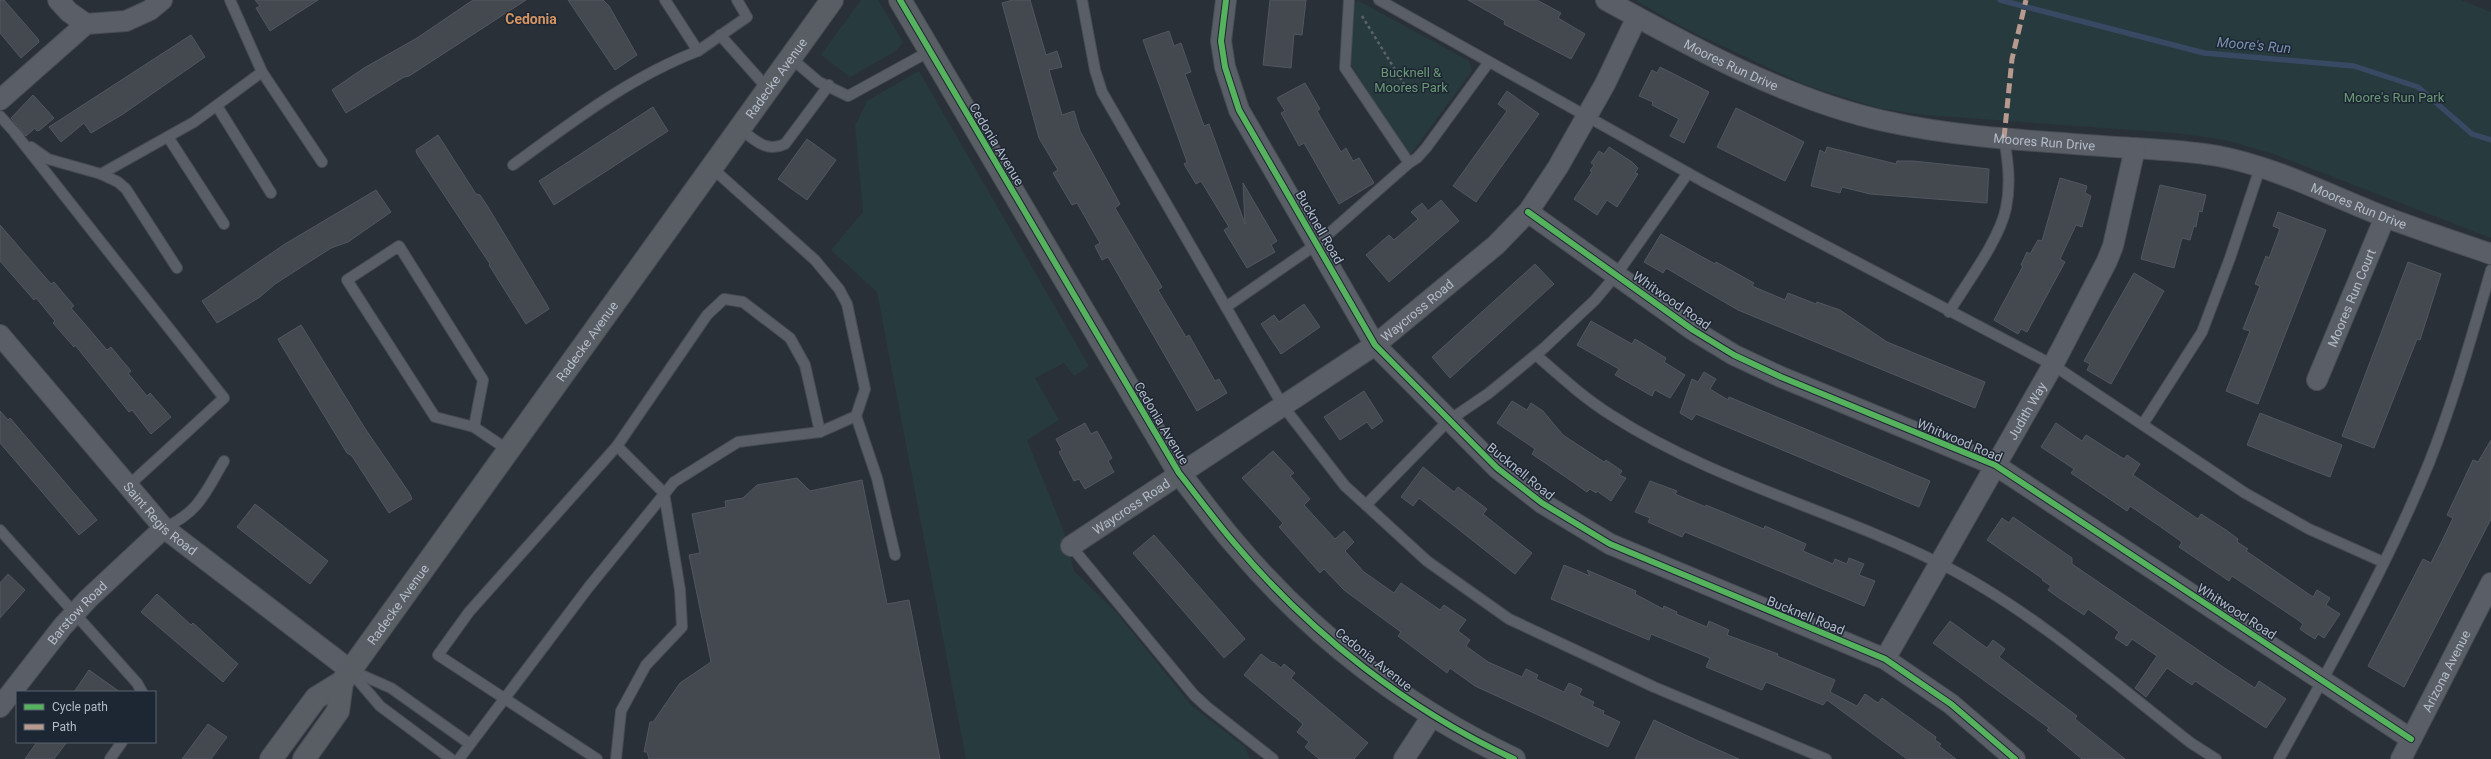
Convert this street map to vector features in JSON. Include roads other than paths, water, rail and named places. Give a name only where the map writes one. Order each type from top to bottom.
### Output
[{"type":"street","points":[[58,0],[69,12],[86,24]]},
{"type":"street","points":[[0,100],[86,24],[126,21],[150,10],[162,0]]},
{"type":"street","name":"Radecke Avenue","points":[[271,759],[316,698],[346,676],[792,59],[832,0]]},
{"type":"street","name":"Cedonia Avenue","points":[[900,0],[1179,473],[1236,545],[1286,599],[1373,676],[1432,716],[1514,759]]},
{"type":"street","name":"Bucknell Road","points":[[1226,0],[1221,40],[1225,67],[1232,93],[1239,110],[1375,346],[1448,421],[1497,468],[1542,503],[1610,544],[1885,659],[1951,704],[2016,759]]},
{"type":"street","name":"Moores Run Drive","points":[[1606,0],[1730,64],[1793,92],[1845,111],[1886,121],[2004,138],[2180,150],[2221,157],[2304,183],[2385,217],[2491,254]]},
{"type":"street","name":"Waycross Road","points":[[1070,546],[1179,473],[1375,346],[1461,277],[1496,245],[1528,212],[1588,115],[1637,17]]},
{"type":"street","name":"Judith Way","points":[[1885,659],[2053,365],[2110,256],[2135,148]]},
{"type":"street","name":"Whitwood Road","points":[[1528,212],[1693,330],[1734,355],[1781,377],[1996,465],[2411,739]]},
{"type":"street","name":"Moores Run Court","points":[[2317,380],[2385,217]]},
{"type":"street","name":"Saint Regis Road","points":[[0,335],[164,528],[346,676]]},
{"type":"street","name":"Barstow Road","points":[[0,707],[74,614],[108,578],[164,528]]},
{"type":"street","name":"Arizona Avenue","points":[[2401,759],[2491,583]]},
{"type":"street","name":"Radecke Avenue","points":[[304,759],[338,711],[346,676]]},
{"type":"street","points":[[1404,759],[1432,716]]},
{"type":"lane","points":[[230,0],[262,72],[322,162]]},
{"type":"lane","points":[[665,0],[698,51]]},
{"type":"lane","points":[[514,165],[600,103],[663,64],[698,51],[747,16],[737,0]]},
{"type":"lane","points":[[1082,0],[1095,70],[1102,92],[1283,406],[1346,486],[1427,561],[1509,619],[1654,687],[1826,759]]},
{"type":"lane","points":[[1349,0],[1345,68],[1408,163]]},
{"type":"lane","points":[[1379,0],[1489,62],[1588,115],[1688,173],[1949,312],[2053,365],[2276,512],[2382,562]]},
{"type":"lane","points":[[720,35],[769,90]]},
{"type":"lane","points":[[792,59],[819,82],[848,96],[930,51]]},
{"type":"lane","points":[[1226,306],[1317,244],[1408,163],[1417,158],[1489,62]]},
{"type":"lane","points":[[101,174],[168,137],[217,106],[262,72]]},
{"type":"lane","points":[[740,129],[766,148],[776,148],[785,144],[829,86]]},
{"type":"lane","points":[[217,106],[271,193]]},
{"type":"lane","points":[[0,116],[224,398],[128,486]]},
{"type":"lane","points":[[15,133],[35,152],[48,159],[101,174],[118,182],[126,189],[177,268]]},
{"type":"lane","points":[[168,137],[224,224]]},
{"type":"lane","points":[[1949,312],[1981,260],[2003,218],[2009,176],[2004,138]]},
{"type":"lane","points":[[712,168],[815,260],[839,289],[847,304],[865,389],[856,416],[877,478],[895,555]]},
{"type":"lane","points":[[2143,424],[2202,332],[2230,258],[2260,168]]},
{"type":"lane","points":[[1366,505],[1448,421],[1489,393],[1536,355],[1578,318],[1616,275],[1688,173]]},
{"type":"lane","points":[[474,427],[483,380],[399,246],[347,280],[435,417],[474,427],[508,450]]},
{"type":"lane","points":[[2279,759],[2322,681],[2382,562],[2434,449],[2455,392],[2491,270]]},
{"type":"lane","points":[[597,759],[438,655],[469,612],[617,446],[707,315],[724,299],[742,302],[790,338],[805,364],[820,432]]},
{"type":"lane","points":[[1536,355],[1584,397],[1645,435],[1713,470],[1848,522],[1940,564],[2028,618],[2192,743],[2216,759]]},
{"type":"lane","points":[[459,759],[591,584],[674,482],[738,442],[820,432],[856,416]]},
{"type":"lane","points":[[616,759],[621,711],[646,664],[682,627],[680,590],[664,493],[617,446]]},
{"type":"lane","points":[[164,528],[181,520],[198,505],[224,461]]},
{"type":"lane","points":[[0,530],[137,683],[141,691]]},
{"type":"lane","points":[[1070,546],[1194,695],[1267,757]]},
{"type":"lane","points":[[346,676],[391,688],[470,744]]},
{"type":"lane","points":[[346,676],[380,706],[451,759]]},
{"type":"lane","points":[[110,759],[121,743]]},
{"type":"waterway","name":"Moore's Run","points":[[2000,0],[2204,53],[2354,66],[2418,87],[2472,134],[2491,140]]},
{"type":"district","name":"Cedonia","points":[[531,19]]},
{"type":"park label","name":"Bucknell & Moores Park","points":[[1411,80]]},
{"type":"park label","name":"Moore's Run Park","points":[[2394,97]]}]
